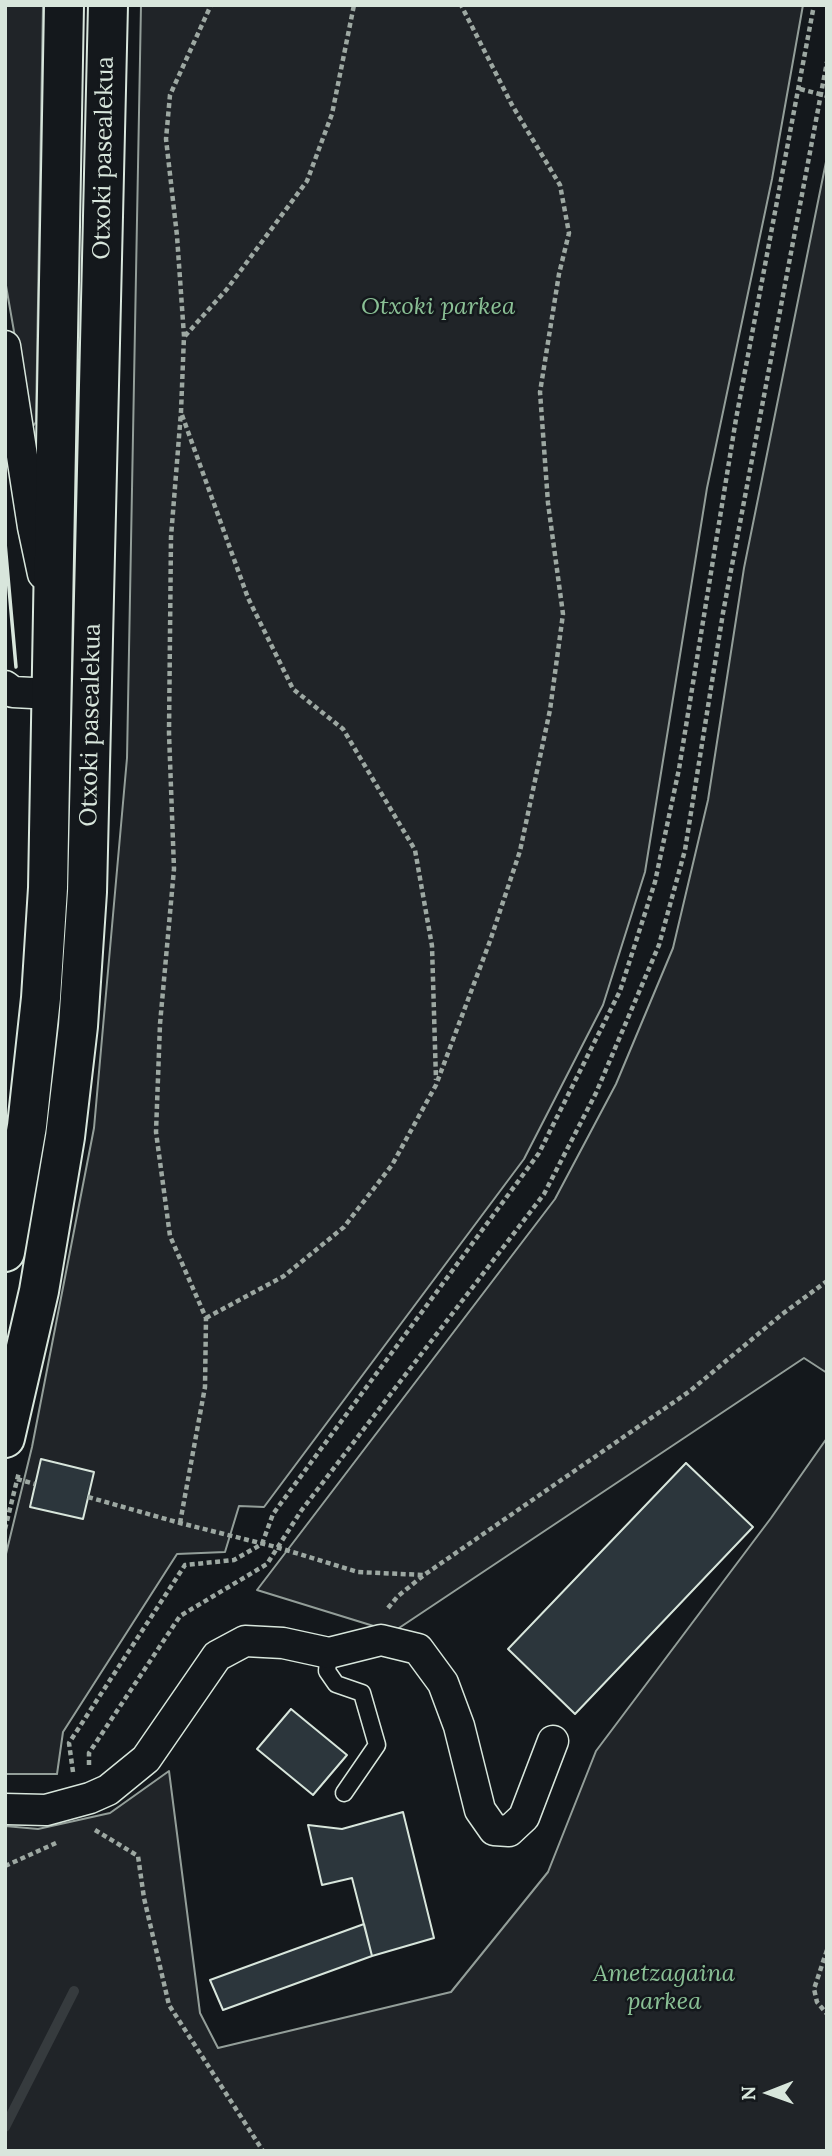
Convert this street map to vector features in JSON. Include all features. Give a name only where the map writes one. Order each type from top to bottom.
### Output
[{"type":"main road","name":"Otxoki pasealekua","points":[[5,1252],[27,1126],[41,998],[48,888],[64,5]]},
{"type":"main road","name":"Otxoki pasealekua","points":[[5,1438],[39,1291],[65,1136],[79,1026],[88,892],[108,5]]},
{"type":"street","name":"Otxoki pasealekua","points":[[5,346],[33,527],[53,622]]},
{"type":"street","points":[[5,687],[13,692],[52,694]]},
{"type":"street","points":[[5,1809],[46,1810],[108,1790],[146,1759],[217,1656],[245,1641],[283,1643],[328,1653],[381,1640],[418,1649],[443,1683],[459,1726],[480,1810],[494,1830],[509,1831],[524,1818],[553,1741]]},
{"type":"lane","points":[[328,1653],[327,1671],[336,1684],[362,1693],[377,1745],[344,1793]]},
{"type":"path","points":[[180,1523],[205,1387],[206,1318],[170,1236],[156,1132],[160,1024],[174,869],[169,733],[171,537],[184,336],[177,236],[166,139],[170,95],[211,5]]},
{"type":"path","points":[[184,336],[228,289],[307,181],[332,114],[354,5]]},
{"type":"path","points":[[206,1318],[284,1276],[344,1227],[392,1165],[436,1085],[490,941],[520,851],[550,710],[563,614],[548,502],[540,392],[559,274],[569,233],[560,185],[512,105],[461,5]]},
{"type":"path","points":[[262,2151],[169,2005],[144,1898],[138,1856],[90,1827],[69,1743],[185,1565],[234,1560],[262,1544],[273,1514],[539,1153],[620,991],[655,882],[676,782],[736,419],[814,5]]},
{"type":"path","points":[[83,1800],[89,1753],[180,1616],[267,1564],[301,1511],[544,1194],[596,1093],[659,944],[685,850],[723,613],[824,95],[827,62]]},
{"type":"path","points":[[800,89],[824,95]]},
{"type":"path","points":[[181,412],[247,597],[293,689],[343,729],[415,850],[432,946],[436,1085]]},
{"type":"path","points":[[365,1644],[377,1622],[398,1596],[424,1575],[690,1391],[780,1315],[827,1281]]},
{"type":"path","points":[[5,1528],[17,1479],[35,1484]]},
{"type":"path","points":[[88,1497],[276,1547],[358,1572],[424,1575]]},
{"type":"path","points":[[5,1866],[66,1838]]},
{"type":"path","points":[[827,1950],[814,1989],[817,2002],[827,2014]]},
{"type":"green space","points":[[5,5],[43,5],[34,425],[30,423],[5,280]]},
{"type":"green space","name":"Otxoki parkea","points":[[141,5],[803,5],[772,179],[707,488],[645,872],[603,1005],[524,1159],[264,1507],[239,1506],[225,1552],[177,1554],[63,1732],[57,1774],[5,1774],[5,1558],[32,1447],[94,1128],[127,758]]},
{"type":"green space","points":[[827,157],[827,1373],[804,1358],[393,1632],[257,1590],[555,1199],[616,1084],[673,948],[708,800],[744,568]]},
{"type":"green space","name":"Ametzagaina parkea","points":[[827,1438],[827,2151],[5,2151],[5,1826],[38,1829],[110,1813],[169,1771],[200,2013],[218,2048],[451,1992],[548,1872],[596,1751],[771,1518]]},
{"type":"building","points":[[41,1459],[94,1472],[83,1519],[30,1507]]},
{"type":"building","points":[[686,1463],[753,1527],[575,1714],[508,1649]]},
{"type":"building","points":[[291,1709],[347,1755],[313,1795],[257,1749]]},
{"type":"building","points":[[403,1812],[434,1938],[372,1956],[352,1878],[322,1885],[308,1825],[342,1829]]},
{"type":"building","points":[[364,1924],[372,1956],[223,2010],[210,1980]]},
{"type":"waterway","points":[[5,2127],[74,1991]]},
{"type":"wall","points":[[5,543],[16,667]]}]
